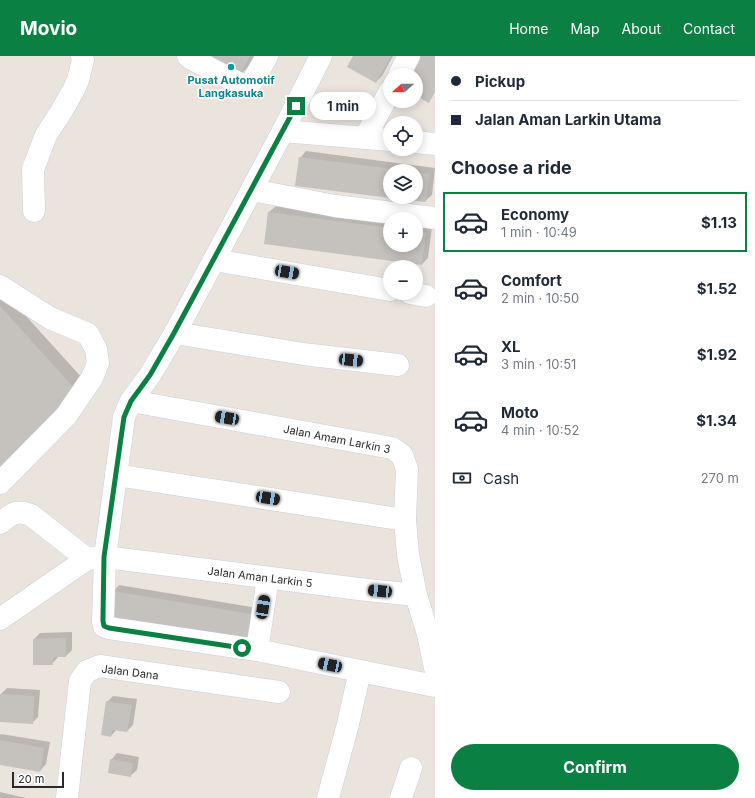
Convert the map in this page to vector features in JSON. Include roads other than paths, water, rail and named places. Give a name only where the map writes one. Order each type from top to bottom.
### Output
[{"type":"street","points":[[34,211],[33,169],[46,135],[61,112],[78,80],[83,60],[82,56]]},
{"type":"street","points":[[188,56],[240,84],[250,84],[266,56]]},
{"type":"street","points":[[321,56],[214,260],[150,375],[131,401],[124,417],[116,475],[96,558],[103,621],[104,626],[109,628],[257,650],[435,686]]},
{"type":"street","points":[[403,68],[409,56]]},
{"type":"street","points":[[365,138],[383,104]]},
{"type":"street","points":[[283,131],[383,139]]},
{"type":"street","points":[[423,143],[435,144]]},
{"type":"street","points":[[252,190],[335,206],[435,218]]},
{"type":"street","points":[[214,260],[383,289]]},
{"type":"street","points":[[0,286],[50,318],[88,334],[96,349],[98,363],[92,378],[66,416],[0,483]]},
{"type":"street","points":[[174,333],[303,354],[398,366]]},
{"type":"street","name":"Jalan Amam Larkin 3","points":[[131,401],[392,448],[402,455],[406,469],[405,520],[408,555],[416,595],[431,632],[435,668]]},
{"type":"street","points":[[116,475],[405,520]]},
{"type":"street","points":[[0,523],[12,514],[22,512],[31,515],[96,558]]},
{"type":"street","points":[[0,619],[96,558]]},
{"type":"street","name":"Jalan Aman Larkin 5","points":[[96,558],[416,595]]},
{"type":"street","points":[[257,650],[268,578]]},
{"type":"street","name":"Jalan Dana","points":[[67,798],[80,681],[87,671],[100,666],[279,692]]},
{"type":"street","points":[[328,798],[348,724],[360,671]]},
{"type":"street","points":[[401,798],[411,768]]},
{"type":"place","name":"Pusat Automotif Langkasuka","points":[[231,67]]}]
